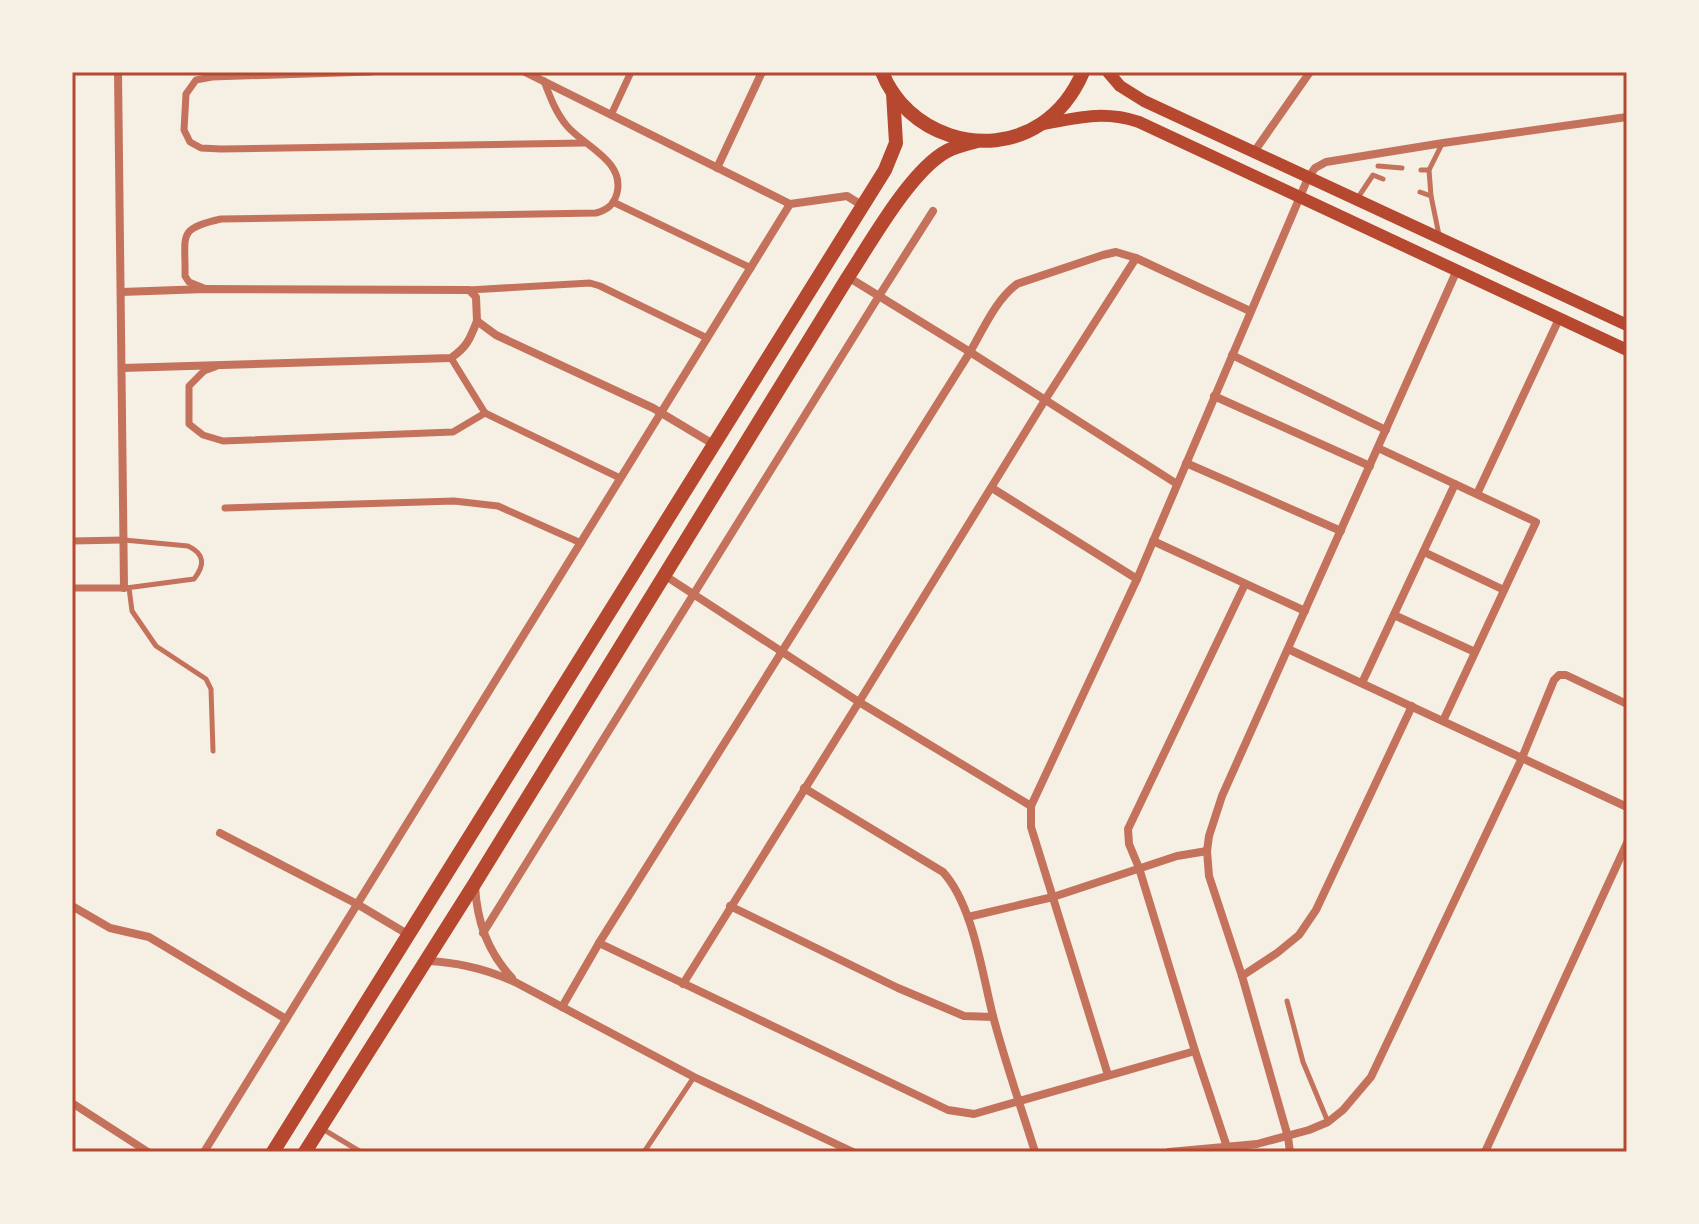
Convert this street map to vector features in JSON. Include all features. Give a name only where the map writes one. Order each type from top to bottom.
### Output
[{"type":"main road","points":[[882,72],[909,113],[929,127],[952,137],[977,141],[1009,138],[1039,125],[1054,115],[1066,101],[1083,72]]},
{"type":"main road","points":[[1108,72],[1120,86],[1144,101],[1627,325]]},
{"type":"main road","points":[[273,1152],[885,170],[896,143],[893,93]]},
{"type":"main road","points":[[1039,125],[1093,115],[1122,116],[1139,122],[1627,350]]},
{"type":"main road","points":[[305,1152],[475,883],[848,277],[907,188],[947,151],[977,141]]},
{"type":"street","points":[[72,588],[126,588],[118,72]]},
{"type":"street","points":[[371,72],[196,80],[186,94],[184,130],[190,142],[201,148],[221,149],[585,143]]},
{"type":"street","points":[[525,72],[790,204],[847,196],[863,206]]},
{"type":"street","points":[[611,115],[631,72]]},
{"type":"street","points":[[717,168],[762,72]]},
{"type":"street","points":[[1254,152],[1310,72]]},
{"type":"street","points":[[206,289],[189,282],[185,276],[186,235],[191,227],[221,219],[596,213],[606,210],[613,202],[619,179],[601,154],[567,126],[553,105],[544,81]]},
{"type":"street","points":[[1108,1075],[1031,827],[1031,806],[1137,579],[1308,178],[1315,168],[1326,162],[1627,117]]},
{"type":"street","points":[[613,202],[751,268]]},
{"type":"street","points":[[204,1152],[790,204]]},
{"type":"street","points":[[483,933],[933,211]]},
{"type":"street","points":[[562,1007],[1006,293],[1017,284],[1116,252],[1136,258],[1250,311]]},
{"type":"street","points":[[683,984],[1136,258]]},
{"type":"street","points":[[1290,1152],[1242,976],[1209,876],[1209,836],[1222,796],[1457,270]]},
{"type":"street","points":[[848,277],[1177,484]]},
{"type":"street","points":[[121,292],[206,289],[469,290],[590,283],[707,338]]},
{"type":"street","points":[[122,368],[451,358],[470,339],[477,321],[476,297],[469,290]]},
{"type":"street","points":[[1477,494],[1559,319]]},
{"type":"street","points":[[477,321],[496,335],[661,413],[713,444]]},
{"type":"street","points":[[1232,355],[1386,430]]},
{"type":"street","points":[[451,358],[485,413],[620,478]]},
{"type":"street","points":[[223,365],[204,371],[189,386],[189,424],[203,435],[223,441],[453,432],[485,413]]},
{"type":"street","points":[[1214,396],[1370,466]]},
{"type":"street","points":[[1378,448],[1536,522],[1443,721]]},
{"type":"street","points":[[1186,463],[1341,531]]},
{"type":"street","points":[[1362,683],[1455,484]]},
{"type":"street","points":[[992,488],[1137,579]]},
{"type":"street","points":[[225,508],[454,501],[498,506],[581,543]]},
{"type":"street","points":[[72,541],[124,540]]},
{"type":"street","points":[[1153,541],[1305,611]]},
{"type":"street","points":[[1424,552],[1504,590]]},
{"type":"street","points":[[664,575],[859,702],[1031,806]]},
{"type":"street","points":[[1227,1147],[1129,844],[1128,829],[1245,584]]},
{"type":"street","points":[[1394,615],[1475,652]]},
{"type":"street","points":[[1288,649],[1627,807]]},
{"type":"street","points":[[1169,1152],[1257,1144],[1288,1137],[1328,1122],[1343,1110],[1371,1077],[1522,758],[1554,680],[1559,675],[1566,675],[1627,704]]},
{"type":"street","points":[[1242,976],[1299,935],[1316,910],[1412,706]]},
{"type":"street","points":[[804,788],[943,872],[952,882],[968,917],[993,1017],[1035,1152]]},
{"type":"street","points":[[220,833],[357,904],[409,935]]},
{"type":"street","points":[[1485,1152],[1627,843]]},
{"type":"street","points":[[968,917],[1053,897],[1177,856],[1207,851]]},
{"type":"street","points":[[475,883],[483,933],[491,951],[515,982]]},
{"type":"street","points":[[72,906],[110,928],[149,937],[286,1019]]},
{"type":"street","points":[[730,906],[877,978],[964,1016],[993,1017]]},
{"type":"street","points":[[599,943],[948,1110],[974,1114],[1195,1051]]},
{"type":"street","points":[[425,961],[448,962],[494,972],[694,1077],[853,1152]]},
{"type":"street","points":[[72,1103],[148,1152]]},
{"type":"lane","points":[[1440,239],[1429,170],[1443,143]]},
{"type":"lane","points":[[1356,200],[1378,166],[1376,154]]},
{"type":"lane","points":[[1378,166],[1402,168]]},
{"type":"lane","points":[[1421,170],[1429,170]]},
{"type":"lane","points":[[1373,175],[1383,179]]},
{"type":"lane","points":[[1420,192],[1431,196]]},
{"type":"lane","points":[[124,540],[188,546],[196,550],[202,559],[194,579],[126,588],[132,611],[156,646],[206,679],[211,689],[213,751]]},
{"type":"lane","points":[[1287,1001],[1303,1062],[1328,1122]]},
{"type":"lane","points":[[644,1152],[694,1077]]},
{"type":"lane","points":[[320,1128],[361,1152]]}]
